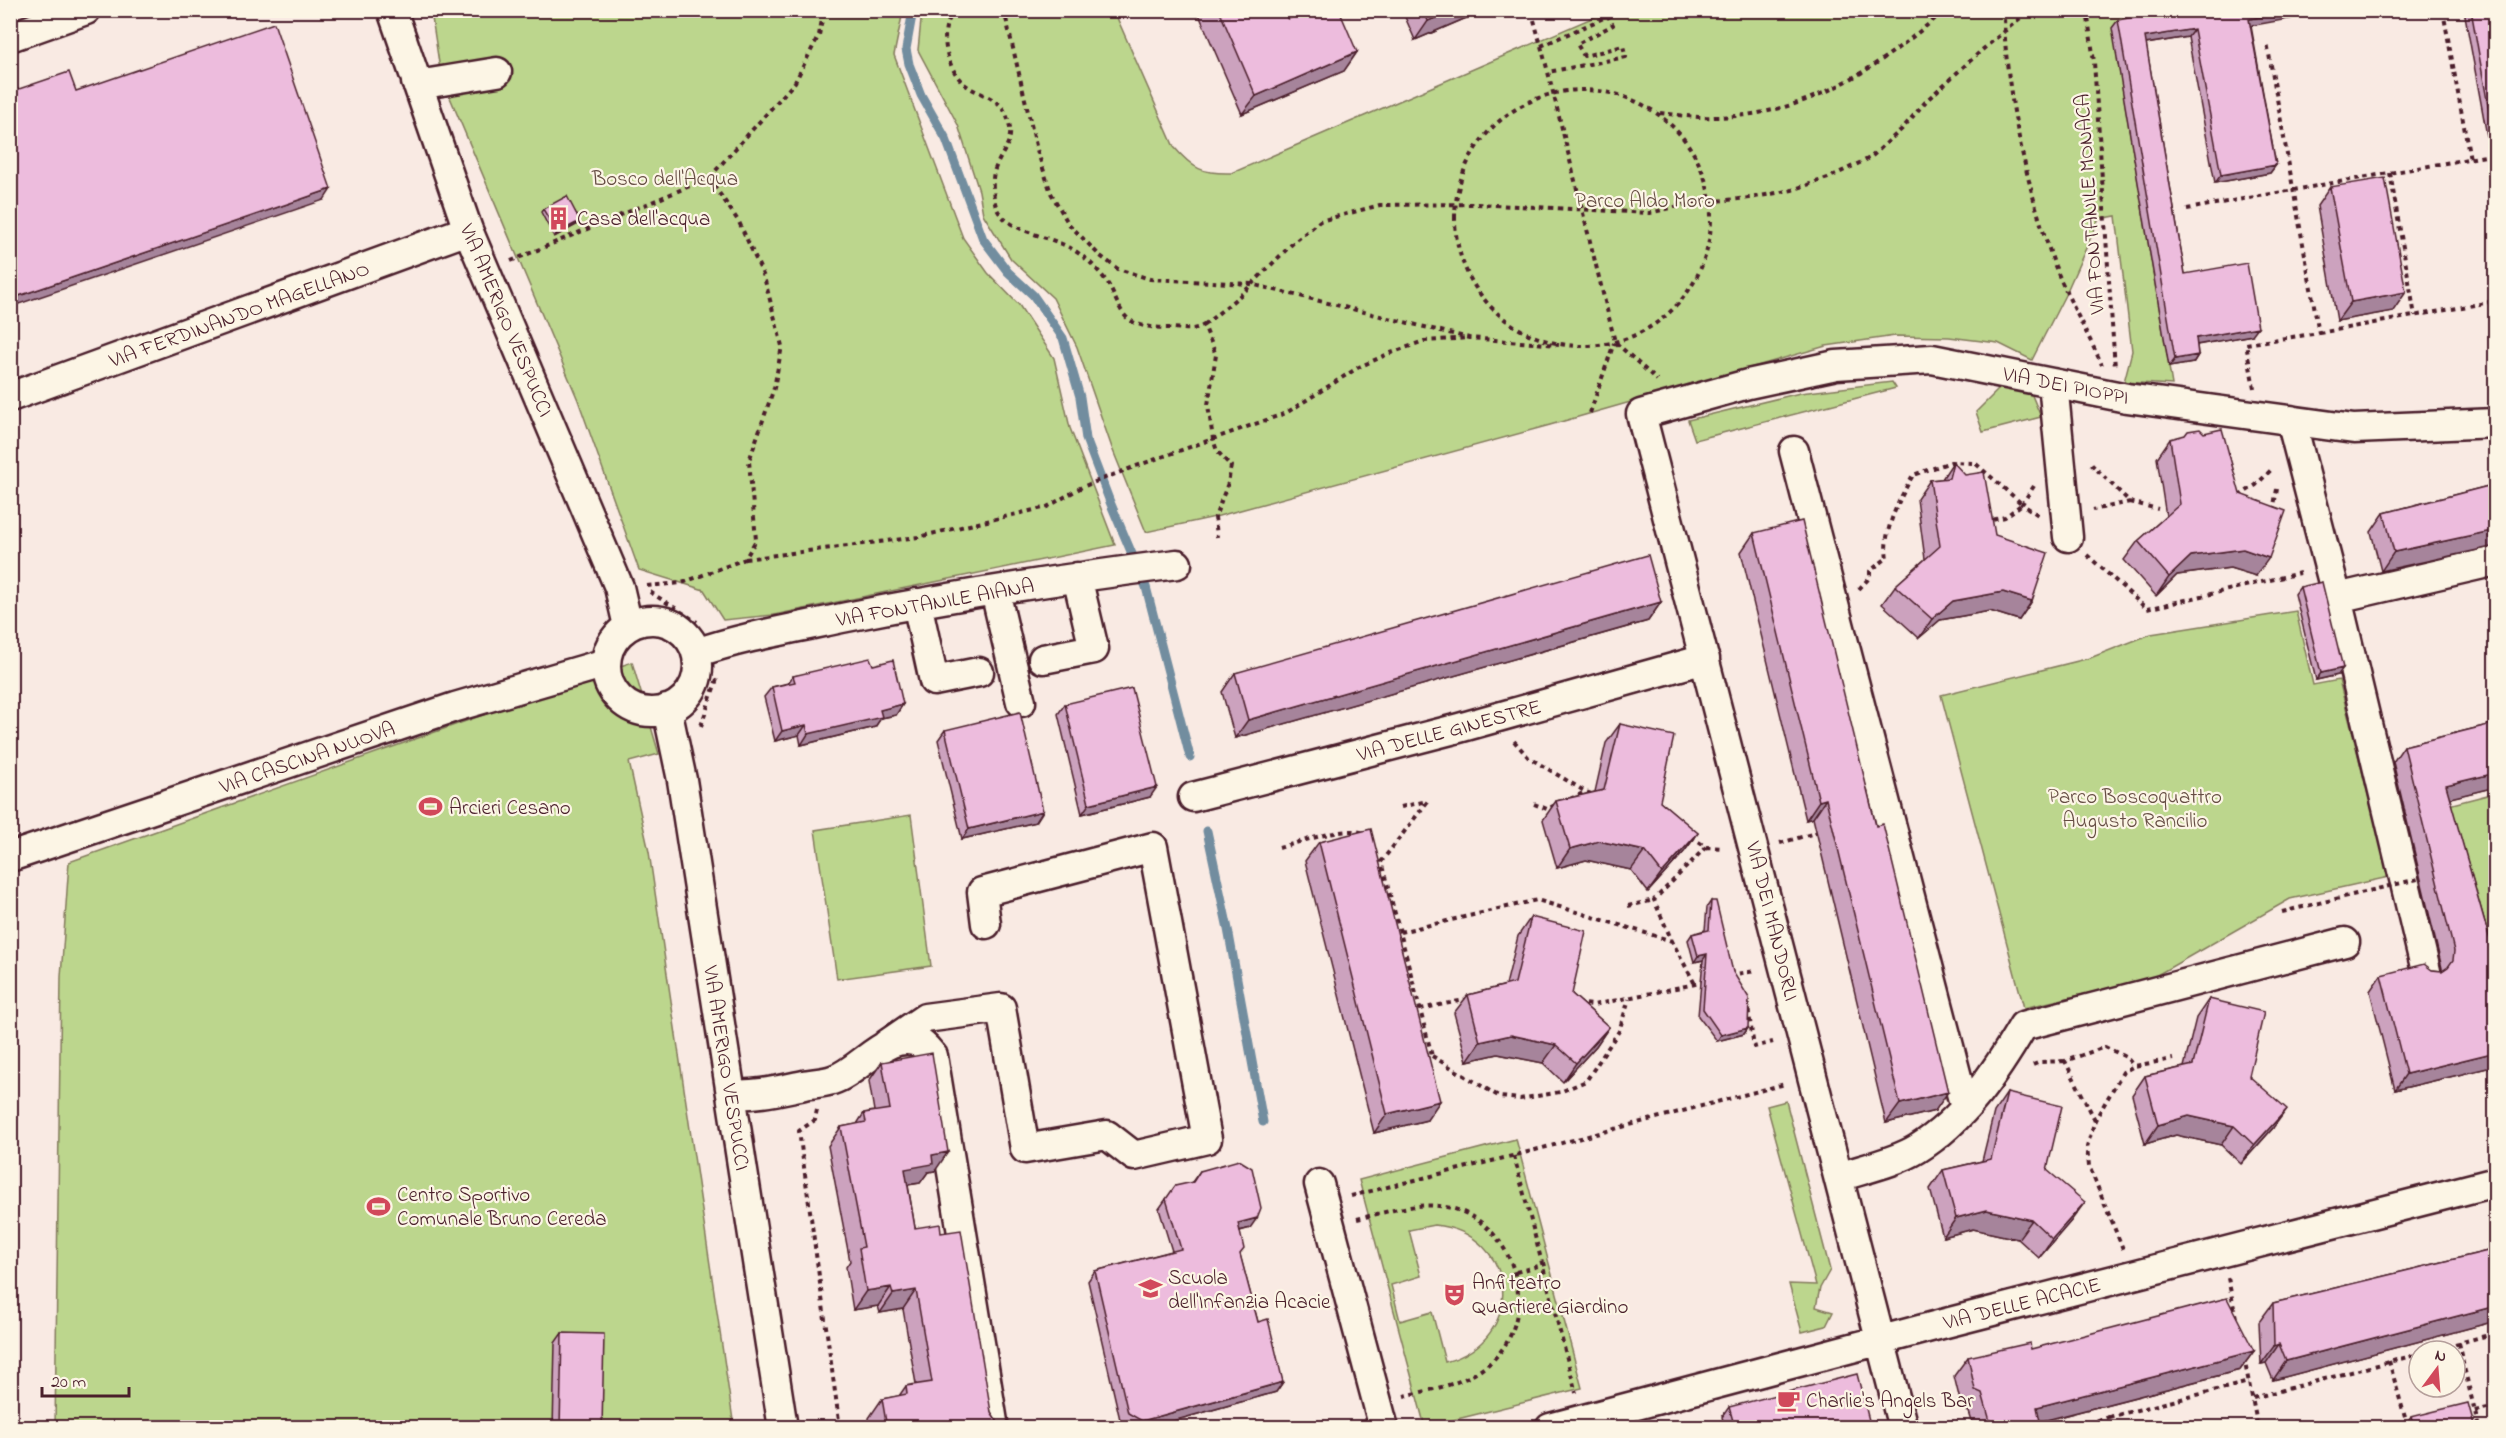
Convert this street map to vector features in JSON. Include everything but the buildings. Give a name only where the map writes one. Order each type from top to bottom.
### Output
[{"type":"street","points":[[10,37],[86,10]]},
{"type":"street","name":"VIA AMERIGO VESPUCCI","points":[[399,19],[416,82],[468,230],[619,587],[628,626]]},
{"type":"street","points":[[416,82],[497,72]]},
{"type":"street","name":"VIA FERDINANDO MAGELLANO","points":[[10,397],[468,230]]},
{"type":"street","name":"VIA DEI PIOPPI","points":[[1641,414],[1748,384],[1836,365],[1932,359],[2117,396],[2354,429],[2496,423]]},
{"type":"street","points":[[2053,383],[2068,537]]},
{"type":"street","name":"VIA DEI MANDORLI","points":[[1641,414],[1903,1428]]},
{"type":"street","points":[[2291,420],[2337,598],[2426,971]]},
{"type":"street","points":[[1794,451],[1965,1108]]},
{"type":"street","points":[[2337,598],[2496,561]]},
{"type":"street","name":"VIA FONTANILE AIANA","points":[[696,653],[729,641],[917,603],[1077,577],[1176,564]]},
{"type":"street","points":[[1043,658],[1094,650],[1077,577]]},
{"type":"street","points":[[995,591],[1021,702]]},
{"type":"street","points":[[917,603],[934,681],[979,672]]},
{"type":"street","points":[[655,620],[669,623],[686,635],[696,653],[698,666],[696,680],[689,693],[679,703],[667,709],[652,711],[637,709],[624,702],[614,691],[607,678],[606,663],[609,648],[628,626],[642,621],[655,620]]},
{"type":"street","name":"VIA DELLE GINESTRE","points":[[1192,797],[1459,728],[1705,659]]},
{"type":"street","name":"VIA CASCINA NUOVA","points":[[10,857],[455,707],[606,663]]},
{"type":"street","name":"VIA AMERIGO VESPUCCI","points":[[667,709],[682,780],[783,1428]]},
{"type":"street","points":[[731,1094],[750,1096],[832,1080],[848,1074],[858,1064],[925,1018],[1001,1008],[1025,1149],[1107,1135],[1134,1156],[1207,1139],[1153,847],[982,892],[986,924]]},
{"type":"street","points":[[1839,1177],[1916,1150],[1945,1129],[1965,1108],[2005,1057],[2023,1026],[2344,942]]},
{"type":"street","points":[[887,1044],[904,1040],[921,1043],[933,1056],[994,1428]]},
{"type":"street","name":"VIA DELLE ACACIE","points":[[1550,1428],[2496,1182]]},
{"type":"street","points":[[1324,1204],[1380,1414]]},
{"type":"path","points":[[490,282],[505,263],[709,178],[795,82],[819,35],[824,10]]},
{"type":"path","points":[[954,10],[946,26],[947,47],[952,68],[968,87],[990,97],[1005,111],[1012,131],[1005,152],[994,170],[993,190],[998,210],[1013,226],[1073,249],[1095,267],[1131,321],[1151,327],[1197,330],[1320,221],[1380,205],[1452,203],[1650,213],[1691,203],[1750,198],[1792,190],[1828,178],[1870,158],[1902,129],[1927,100],[2030,10]]},
{"type":"path","points":[[1004,10],[1036,150],[1051,193],[1068,223],[1099,255],[1118,269],[1150,279],[1251,284],[1469,338]]},
{"type":"path","points":[[1283,20],[1287,10]]},
{"type":"path","points":[[1659,113],[1716,117],[1775,110],[1822,95],[1899,49],[1937,17],[1940,10]]},
{"type":"path","points":[[2004,10],[2003,34],[2015,111],[2031,187],[2056,267],[2117,396]]},
{"type":"path","name":"VIA FONTANILE MONACA","points":[[2087,10],[2094,62],[2117,396]]},
{"type":"path","points":[[2443,11],[2470,159]]},
{"type":"path","points":[[1541,46],[1608,16],[1613,25],[1577,44],[1584,56],[1623,46],[1626,57],[1548,72]]},
{"type":"path","points":[[1534,20],[1615,342],[1659,382]]},
{"type":"path","points":[[2267,43],[2319,333]]},
{"type":"path","points":[[619,587],[682,583],[745,560],[918,537],[1047,507],[1082,487],[1286,413],[1359,368],[1388,354],[1424,341],[1469,338],[1567,345],[1599,345],[1615,342],[1655,325],[1686,296],[1707,258],[1710,202],[1706,176],[1688,141],[1659,113],[1626,96],[1589,89],[1552,93],[1521,106],[1494,126],[1473,152],[1452,203],[1460,253],[1476,287],[1500,315],[1531,334],[1567,345]]},
{"type":"path","points":[[2187,209],[2496,154]]},
{"type":"path","points":[[2390,173],[2415,316]]},
{"type":"path","points":[[709,178],[739,222],[764,277],[782,346],[774,388],[749,461],[756,540],[745,560]]},
{"type":"path","points":[[2254,389],[2246,344],[2496,301]]},
{"type":"path","points":[[1204,325],[1216,355],[1208,405],[1213,439],[1217,451],[1231,466],[1228,483],[1215,517],[1216,537]]},
{"type":"path","points":[[1590,413],[1615,342]]},
{"type":"path","points":[[2083,458],[2130,502]]},
{"type":"path","points":[[1837,615],[1870,577],[1870,571],[1887,558],[1884,546],[1887,536],[1900,498],[1913,475],[1951,462],[1975,463],[2022,504],[2005,517],[1992,520]]},
{"type":"path","points":[[2246,500],[2238,496],[2256,485],[2277,463]]},
{"type":"path","points":[[2264,507],[2273,511],[2279,479]]},
{"type":"path","points":[[2158,509],[2130,502],[2087,511],[2068,537],[2147,609],[2274,580]]},
{"type":"path","points":[[1513,739],[1528,757],[1586,792],[1601,797]]},
{"type":"path","points":[[1534,804],[1547,809],[1586,792]]},
{"type":"path","points":[[1401,807],[1428,801],[1381,862],[1432,1056],[1500,1097],[1520,1099],[1560,1092],[1586,1081],[1619,1030],[1629,999]]},
{"type":"path","points":[[1279,848],[1345,832],[1358,831],[1366,835]]},
{"type":"path","points":[[1755,850],[1820,832]]},
{"type":"path","points":[[1628,906],[1654,900],[1706,847],[1688,836]]},
{"type":"path","points":[[1376,864],[1378,875],[1384,873]]},
{"type":"path","points":[[2282,912],[2418,879]]},
{"type":"path","points":[[1400,932],[1537,900],[1672,941]]},
{"type":"path","points":[[1654,900],[1672,941],[1695,984]]},
{"type":"path","points":[[1400,967],[1408,964]]},
{"type":"path","points":[[1722,977],[1783,964]]},
{"type":"path","points":[[1731,975],[1737,985]]},
{"type":"path","points":[[1574,1003],[1593,1005],[1713,980]]},
{"type":"path","points":[[1743,995],[1749,1005],[1754,1047],[1773,1042]]},
{"type":"path","points":[[1420,1009],[1478,997]]},
{"type":"path","points":[[2095,1120],[2065,1061],[2104,1047],[2126,1057],[2134,1066]]},
{"type":"path","points":[[1416,1060],[1432,1056]]},
{"type":"path","points":[[2134,1275],[2089,1166],[2087,1148],[2095,1120],[2122,1072],[2134,1066],[2173,1059]]},
{"type":"path","points":[[1324,1204],[1813,1076]]},
{"type":"path","points":[[832,1080],[818,1104],[815,1120],[800,1131],[840,1428]]},
{"type":"path","points":[[1514,1156],[1577,1396]]},
{"type":"path","points":[[1324,1204],[1421,1205],[1455,1209],[1487,1227],[1506,1250],[1516,1272],[1518,1296],[1514,1322],[1504,1347],[1493,1360],[1464,1379],[1421,1392],[1380,1414]]},
{"type":"path","points":[[2223,1252],[2238,1327]]},
{"type":"path","points":[[1516,1272],[1549,1263]]},
{"type":"path","points":[[2467,1341],[2496,1333]]},
{"type":"path","points":[[2242,1349],[2258,1428]]},
{"type":"path","points":[[2253,1398],[2407,1357]]},
{"type":"path","points":[[2389,1361],[2408,1428]]},
{"type":"path","points":[[2467,1379],[2479,1428]]},
{"type":"path","points":[[2071,1428],[2249,1382]]},
{"type":"path","points":[[2464,1414],[2496,1406]]},
{"type":"path","points":[[2109,1417],[2112,1428]]},
{"type":"green space","name":"Bosco dell'Acqua","points":[[431,11],[903,11],[894,55],[963,238],[988,273],[1019,305],[1054,358],[1070,428],[1115,545],[774,615],[723,620],[704,590],[639,570],[578,400],[441,76]]},
{"type":"green space","name":"Parco Aldo Moro","points":[[922,11],[1114,11],[1174,147],[1199,169],[1232,173],[1608,11],[2210,11],[2116,50],[2172,385],[2124,382],[2132,351],[2116,216],[2099,219],[2067,291],[2032,360],[1998,343],[1949,337],[1895,336],[1826,346],[1215,517],[1146,532],[1112,448],[1077,347],[1053,298],[1011,259],[983,214],[979,191],[958,125],[918,50]]},
{"type":"green space","points":[[1892,382],[1896,388],[1695,440],[1688,420],[1800,393]]},
{"type":"green space","points":[[2001,387],[2031,393],[2041,417],[1983,432],[1976,412]]},
{"type":"green space","name":"Parco Boscoquattro Augusto Rancilio","points":[[2296,611],[2313,685],[2339,680],[2389,877],[2290,899],[2150,979],[2024,1008],[1941,695],[2090,658],[2151,634]]},
{"type":"green space","name":"Centro Sportivo Comunale Bruno Cereda","points":[[632,662],[659,754],[629,762],[649,852],[734,1427],[55,1428],[61,977],[69,862]]},
{"type":"green space","points":[[2495,793],[2495,960],[2441,807]]},
{"type":"green space","points":[[911,815],[931,966],[837,979],[815,830]]},
{"type":"green space","points":[[1786,1101],[1830,1270],[1820,1288],[1816,1307],[1833,1312],[1826,1326],[1802,1332],[1789,1284],[1816,1285],[1767,1106]]},
{"type":"green space","points":[[1516,1139],[1582,1388],[1425,1427],[1359,1180]],"holes":[[[1434,1225],[1462,1232],[1483,1247],[1497,1266],[1502,1288],[1500,1311],[1490,1332],[1472,1350],[1445,1362],[1432,1312],[1400,1321],[1391,1285],[1421,1276],[1409,1230]]]},
{"type":"waterway","points":[[913,10],[906,49],[909,64],[921,95],[946,139],[983,239],[1008,272],[1033,295],[1063,338],[1080,397],[1086,439],[1146,587],[1190,757]]},
{"type":"waterway","points":[[1207,831],[1228,929],[1263,1122]]},
{"type":"place","name":"Casa dell'acqua","points":[[559,218]]},
{"type":"place","name":"Arcieri Cesano","points":[[431,807]]},
{"type":"place","name":"Centro Sportivo Comunale Bruno Cereda","points":[[379,1206]]},
{"type":"place","name":"Scuola dell'Infanzia Acacie","points":[[1150,1289]]},
{"type":"place","name":"Anfiteatro Quartiere Giardino","points":[[1454,1294]]},
{"type":"place","name":"Charlie's Angels Bar","points":[[1788,1400]]}]
